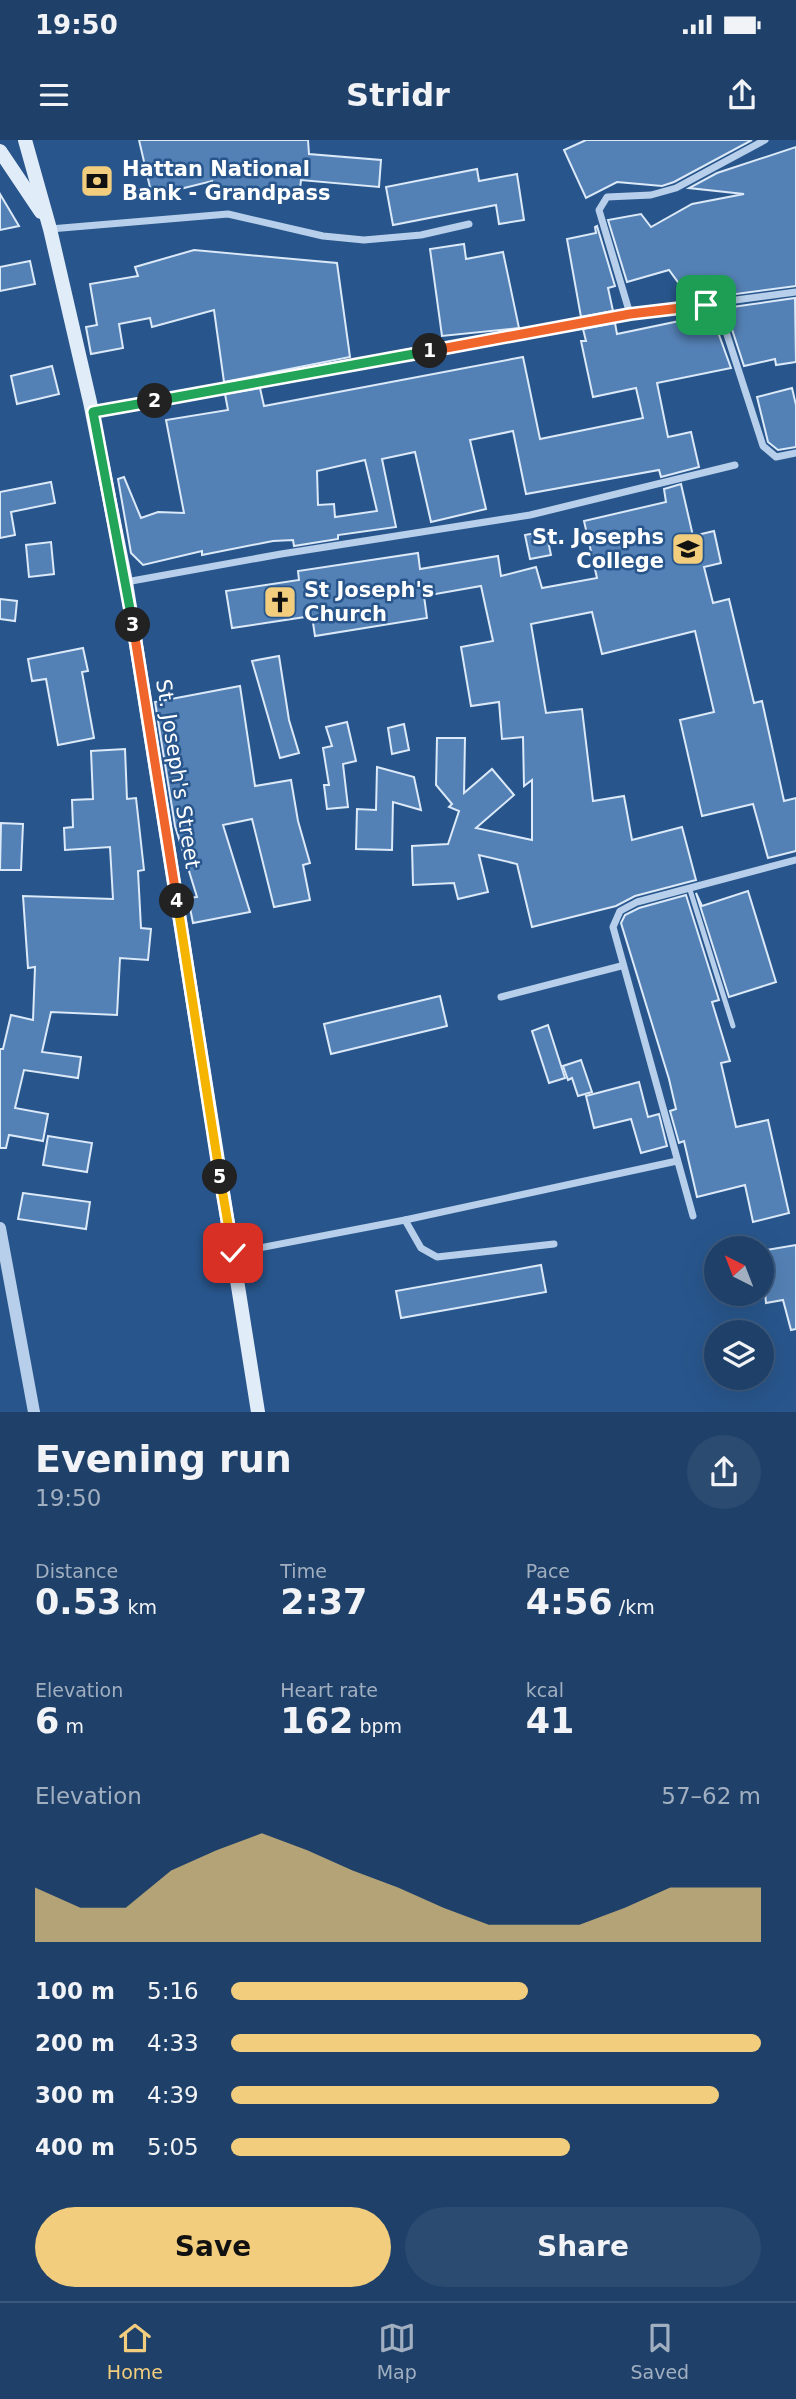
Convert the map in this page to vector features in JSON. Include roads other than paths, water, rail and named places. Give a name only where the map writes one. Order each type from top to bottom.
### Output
[{"type":"main road","name":"St. Joseph's Street","points":[[25,140],[50,229],[93,412],[126,582],[258,1412]]},
{"type":"main road","name":"St. Joseph's Street","points":[[0,151],[50,229]]},
{"type":"street","points":[[630,314],[599,210],[602,201],[612,196],[651,195],[676,188],[765,140]]},
{"type":"street","points":[[50,229],[228,214],[323,236],[364,240],[421,234],[469,224]]},
{"type":"street","points":[[93,412],[630,314],[714,305],[796,292]]},
{"type":"street","points":[[714,305],[719,310],[763,446],[776,457],[796,453]]},
{"type":"street","points":[[126,582],[281,554],[530,515],[735,464]]},
{"type":"street","points":[[693,1216],[621,966],[613,927],[620,911],[637,902],[796,860]]},
{"type":"street","points":[[501,996],[621,966]]},
{"type":"street","points":[[233,1253],[405,1220],[677,1161]]},
{"type":"street","points":[[405,1220],[421,1248],[437,1257],[554,1244]]},
{"type":"street","points":[[0,1228],[34,1412]]},
{"type":"lane","points":[[690,890],[733,1027]]},
{"type":"place","name":"Hattan National Bank - Grandpass","points":[[97,181]]},
{"type":"place","name":"St. Josephs College","points":[[688,549]]},
{"type":"place","name":"St Joseph's Church","points":[[280,602]]}]
